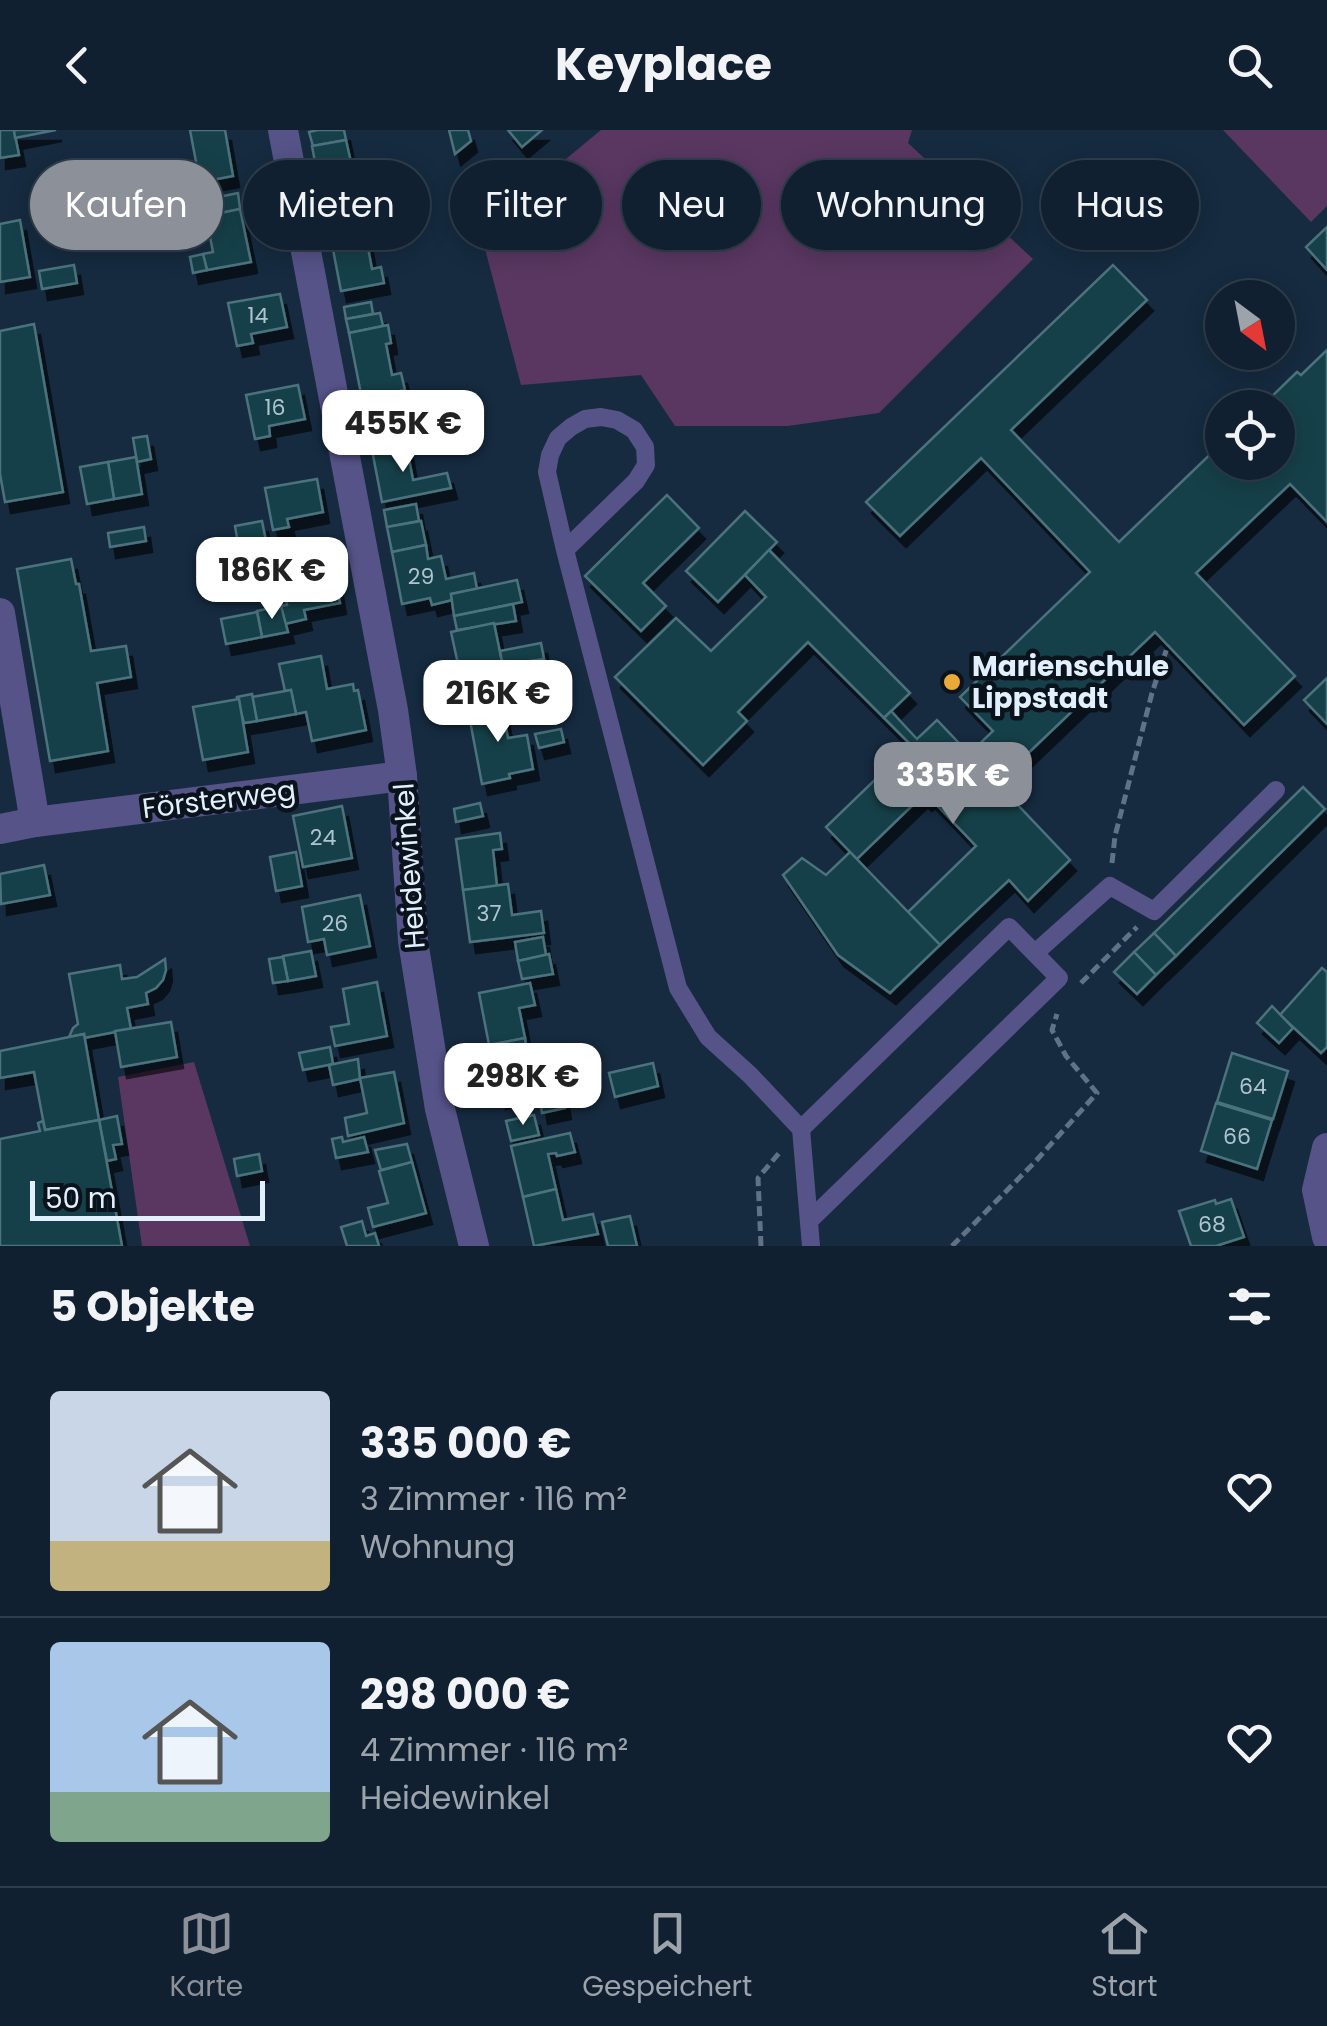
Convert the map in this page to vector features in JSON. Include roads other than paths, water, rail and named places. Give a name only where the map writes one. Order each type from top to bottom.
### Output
[{"type":"street","name":"Heidewinkel","points":[[283,130],[390,690],[402,776],[416,960],[440,1108],[474,1246]]},
{"type":"street","points":[[0,613],[36,822]]},
{"type":"street","name":"Försterweg","points":[[0,829],[402,776]]},
{"type":"street","points":[[1327,1148],[1317,1190],[1327,1237]]},
{"type":"lane","points":[[565,550],[636,482],[646,465],[645,447],[634,430],[617,420],[585,419],[571,426],[558,438],[550,455],[547,472],[565,550],[678,988],[708,1037],[801,1128],[811,1246]]},
{"type":"lane","points":[[1035,953],[1110,886],[1154,911],[1276,790]]},
{"type":"lane","points":[[801,1128],[1009,927],[1059,978],[809,1221]]},
{"type":"place","name":"Marienschule Lippstadt","points":[[952,682]]}]
